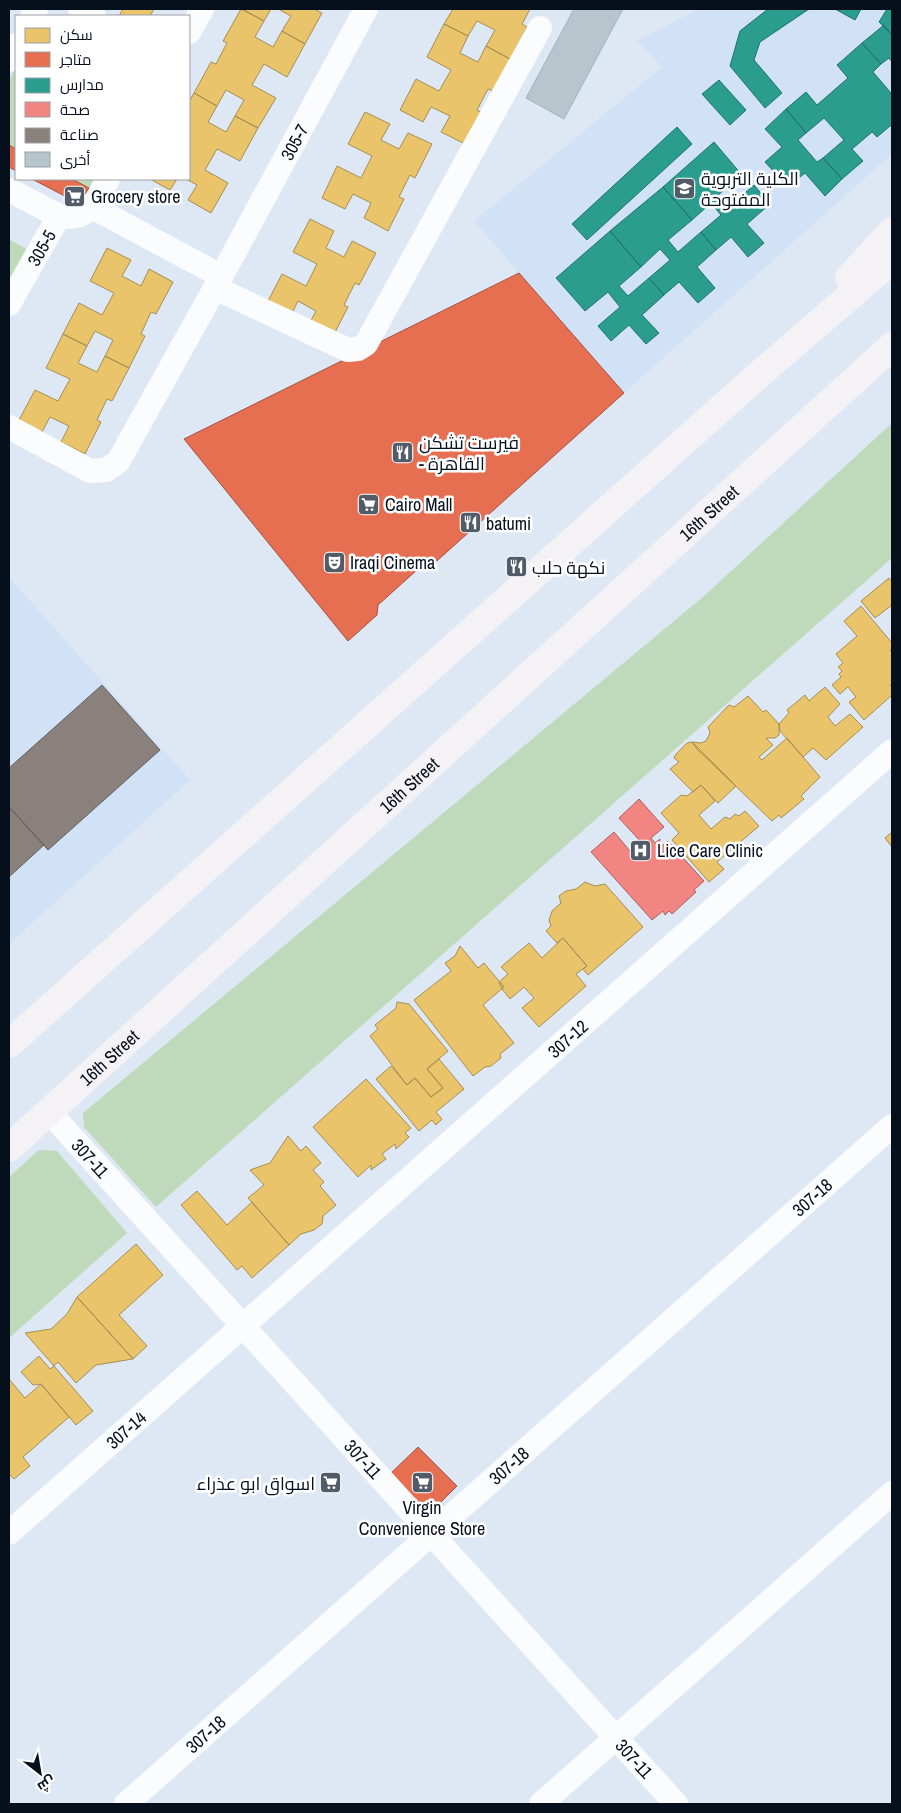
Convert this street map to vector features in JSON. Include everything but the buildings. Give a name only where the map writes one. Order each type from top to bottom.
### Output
[{"type":"main road","points":[[764,371],[892,231]]},
{"type":"main road","points":[[9,1044],[764,371],[892,260]]},
{"type":"main road","points":[[810,422],[892,346]]},
{"type":"main road","points":[[810,422],[892,364]]},
{"type":"main road","name":"16th Street","points":[[9,1148],[810,422]]},
{"type":"street","points":[[80,9],[92,15]]},
{"type":"street","points":[[190,30],[202,9]]},
{"type":"street","name":"305-7","points":[[9,427],[90,471],[101,472],[118,462],[366,9]]},
{"type":"street","points":[[9,190],[76,213],[218,282],[348,350],[358,349],[366,344],[540,28]]},
{"type":"street","points":[[9,60],[15,48]]},
{"type":"street","name":"305-5","points":[[9,304],[76,213],[107,180]]},
{"type":"street","name":"307-12","points":[[242,1326],[892,751]]},
{"type":"street","name":"307-11","points":[[49,1112],[676,1804]]},
{"type":"street","name":"307-18","points":[[126,1804],[892,1126]]},
{"type":"street","name":"307-14","points":[[9,1533],[242,1326]]},
{"type":"street","points":[[541,1804],[892,1493]]},
{"type":"shaded area","name":"الكلية التربوية المفتوحة","points":[[698,9],[892,9],[892,154],[624,393],[474,221],[662,67],[637,41]]},
{"type":"shaded area","points":[[9,577],[190,780],[9,944]]},
{"type":"green space","points":[[15,69],[15,148],[9,145],[9,81]]},
{"type":"green space","points":[[74,180],[93,180],[89,188]]},
{"type":"green space","points":[[9,239],[28,250],[9,283]]},
{"type":"green space","points":[[892,423],[892,558],[156,1207],[84,1127],[83,1113],[704,596]]},
{"type":"green space","points":[[39,1150],[57,1151],[127,1233],[9,1338],[9,1177]]},
{"type":"place","name":"الكلية التربوية المفتوحة","points":[[685,188]]},
{"type":"place","name":"Grocery store","points":[[75,196]]},
{"type":"place","name":"فيرست تشكن - القاهرة","points":[[403,452]]},
{"type":"place","name":"Cairo Mall","points":[[369,504]]},
{"type":"place","name":"batumi","points":[[470,523]]},
{"type":"place","name":"Iraqi Cinema","points":[[334,562]]},
{"type":"place","name":"نكهة حلب","points":[[516,567]]},
{"type":"place","name":"Lice Care Clinic","points":[[641,850]]},
{"type":"place","name":"Virgin Convenience Store","points":[[422,1482]]},
{"type":"place","name":"اسواق ابو عذراء","points":[[331,1483]]}]
